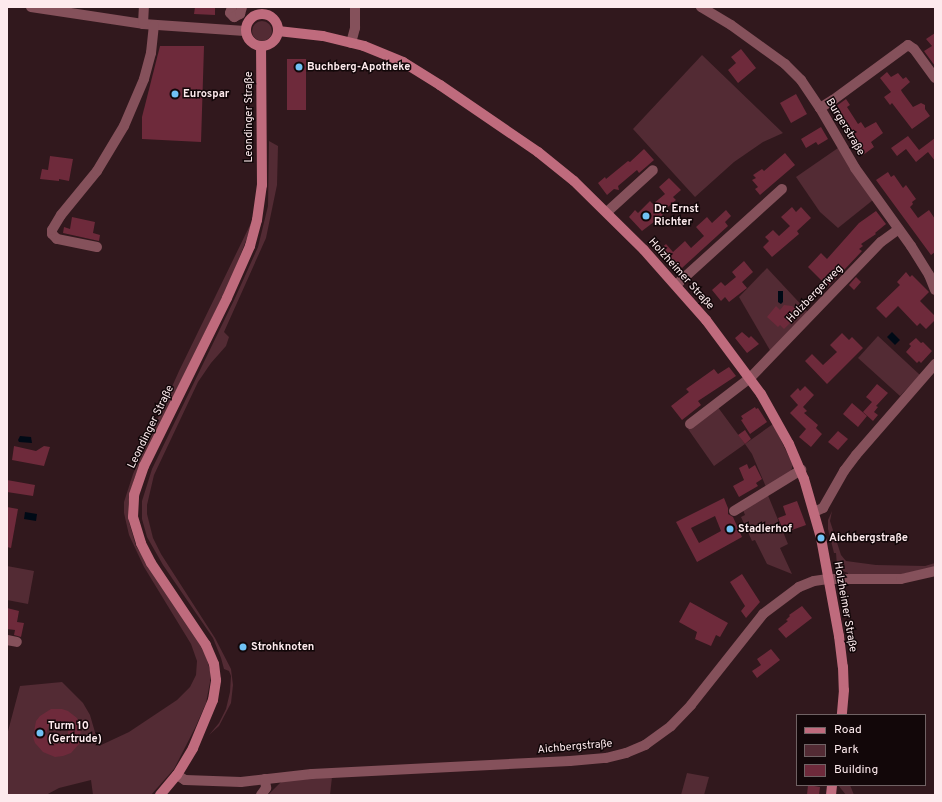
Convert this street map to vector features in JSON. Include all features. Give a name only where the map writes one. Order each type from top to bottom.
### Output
[{"type":"street","points":[[31,7],[143,24],[245,31]]},
{"type":"street","points":[[143,24],[144,7]]},
{"type":"street","points":[[232,7],[230,13],[234,17],[240,14],[242,7]]},
{"type":"street","points":[[351,43],[355,28],[355,7]]},
{"type":"street","name":"Burgerstraße","points":[[701,7],[730,25],[785,64],[801,80],[820,108],[855,168],[921,260],[935,290]]},
{"type":"street","points":[[262,10],[274,20],[278,31],[273,42],[260,47],[249,41],[245,31],[250,19],[262,10]]},
{"type":"street","points":[[97,247],[57,239],[52,234],[52,230],[97,171],[124,126],[144,79],[151,53],[154,25]]},
{"type":"street","name":"Holzheimer Straße","points":[[278,31],[323,36],[351,43],[385,54],[425,75],[538,152],[574,181],[607,212],[676,285],[706,320],[770,407],[801,470],[814,512],[828,579],[843,667],[844,690],[842,714]]},
{"type":"street","points":[[820,108],[908,45],[914,49],[935,78]]},
{"type":"street","name":"Leondinger Straße","points":[[160,795],[177,776],[193,748],[213,700],[216,680],[214,664],[206,645],[145,552],[135,526],[134,500],[138,481],[144,466],[227,298],[250,246],[262,185],[260,47]]},
{"type":"street","points":[[607,212],[654,170]]},
{"type":"street","points":[[676,285],[782,189]]},
{"type":"street","name":"Holzbergerweg","points":[[690,424],[750,378],[880,243],[899,229]]},
{"type":"street","points":[[814,512],[823,508],[844,471],[856,455],[935,364]]},
{"type":"street","points":[[734,511],[801,470]]},
{"type":"street","name":"Aichbergstraße","points":[[177,776],[185,780],[199,782],[241,782],[312,774],[570,761],[606,758],[626,753],[645,745],[680,717],[744,635],[768,608],[800,587],[814,581],[828,579],[901,579],[935,571]]},
{"type":"street","points":[[261,795],[266,788],[265,779]]},
{"type":"green space","points":[[262,21],[269,24],[272,31],[269,38],[262,41],[255,38],[252,31],[255,24]]},
{"type":"green space","points":[[702,55],[783,133],[763,142],[734,162],[695,197],[633,129]]},
{"type":"green space","points":[[269,141],[278,146],[277,185],[266,238],[224,332],[229,337],[226,346],[211,363],[198,382],[154,475],[147,505],[147,514],[153,538],[161,554],[215,638],[231,669],[233,685],[231,703],[219,726],[209,735],[219,723],[226,709],[230,692],[231,676],[229,671],[224,669],[213,638],[163,565],[147,537],[142,519],[142,501],[152,469],[235,298],[258,247],[268,206]]},
{"type":"green space","points":[[838,148],[873,200],[838,228],[820,212],[796,177]]},
{"type":"green space","points":[[252,221],[231,279],[142,460],[134,479],[128,504],[129,522],[136,546],[204,650],[210,670],[210,682],[206,703],[174,769],[151,795],[93,795],[91,780],[59,788],[46,795],[7,795],[7,735],[20,686],[62,682],[83,703],[90,715],[99,746],[129,732],[177,700],[190,687],[196,675],[197,661],[191,644],[144,567],[129,535],[124,513],[124,502],[133,474],[179,371]]},
{"type":"green space","points":[[767,268],[808,312],[771,352],[739,297]]},
{"type":"green space","points":[[878,336],[920,375],[900,396],[858,358]]},
{"type":"green space","points":[[717,406],[745,444],[714,466],[688,429]]},
{"type":"green space","points":[[773,424],[793,465],[791,471],[766,487],[752,454],[745,444]]},
{"type":"green space","points":[[767,493],[788,544],[780,548],[792,574],[767,564],[755,540],[752,541],[741,517],[745,515],[743,510]]},
{"type":"green space","points":[[832,511],[830,521],[841,555],[846,561],[876,565],[925,566],[935,563],[935,567],[898,575],[848,575],[848,573],[840,570],[837,566],[836,553],[834,553],[828,529],[828,520]]},
{"type":"green space","points":[[7,566],[34,571],[28,604],[7,600]]},
{"type":"green space","points":[[687,773],[709,777],[704,795],[681,795]]},
{"type":"green space","points":[[332,777],[330,795],[268,795],[282,781]]},
{"type":"green space","points":[[839,786],[850,786],[854,795],[846,795]]},
{"type":"shaded area","points":[[778,291],[783,291],[783,302],[781,304],[778,302]]},
{"type":"shaded area","points":[[892,332],[900,340],[895,345],[887,337]]},
{"type":"shaded area","points":[[20,436],[31,437],[32,443],[19,442],[18,440]]},
{"type":"shaded area","points":[[25,512],[37,514],[36,521],[24,519]]},
{"type":"building","points":[[195,7],[215,7],[215,15],[194,14]]},
{"type":"building","points":[[935,33],[935,66],[924,51],[932,46],[926,39]]},
{"type":"building","name":"Eurospar","points":[[160,46],[204,46],[201,142],[142,139],[142,117]]},
{"type":"building","points":[[741,49],[756,68],[738,83],[728,70],[736,63],[731,57]]},
{"type":"building","points":[[287,59],[306,59],[306,110],[287,110]]},
{"type":"building","points":[[887,72],[891,77],[898,73],[903,79],[906,77],[910,82],[901,90],[902,92],[913,107],[921,103],[925,105],[925,109],[930,116],[912,129],[892,103],[890,105],[884,97],[891,92],[880,78]]},
{"type":"building","points":[[796,94],[807,114],[791,123],[780,103]]},
{"type":"building","points":[[846,99],[850,105],[847,107],[858,124],[861,122],[865,128],[876,122],[883,133],[871,142],[874,147],[863,155],[831,110]]},
{"type":"building","points":[[821,127],[828,139],[818,145],[816,142],[806,148],[801,139]]},
{"type":"building","points":[[908,136],[919,150],[935,138],[935,161],[928,152],[916,162],[906,149],[897,156],[891,148]]},
{"type":"building","points":[[644,149],[654,160],[639,173],[637,170],[618,186],[619,190],[614,189],[607,195],[598,183],[605,177],[606,179],[628,161],[630,162]]},
{"type":"building","points":[[785,153],[795,165],[760,195],[755,189],[758,187],[752,180],[756,178],[753,175],[762,169],[764,171]]},
{"type":"building","points":[[50,156],[73,159],[69,181],[59,179],[59,181],[40,179],[42,169],[48,170]]},
{"type":"building","points":[[888,172],[891,177],[894,175],[903,188],[906,185],[916,199],[912,202],[913,204],[910,207],[918,218],[929,210],[935,219],[935,252],[931,255],[876,180]]},
{"type":"building","points":[[669,178],[681,190],[673,197],[676,200],[661,213],[663,215],[642,231],[629,217],[635,210],[638,213],[650,201],[653,204],[665,194],[659,187]]},
{"type":"building","points":[[792,207],[796,212],[801,207],[811,218],[797,231],[799,234],[772,257],[763,247],[769,241],[765,237],[773,230],[779,236],[790,226],[781,217]]},
{"type":"building","points":[[726,210],[731,216],[725,222],[728,226],[682,268],[675,261],[671,265],[658,251],[666,244],[673,252],[685,241],[691,248],[704,236],[696,227],[707,217],[712,223]]},
{"type":"building","points":[[876,211],[886,224],[875,233],[876,234],[861,244],[863,246],[859,249],[862,251],[828,287],[808,267],[821,253],[827,259],[859,223]]},
{"type":"building","points":[[72,217],[95,222],[93,233],[100,235],[99,241],[63,233],[64,227],[70,229]]},
{"type":"building","points":[[744,261],[753,272],[742,282],[747,288],[729,302],[725,297],[721,301],[712,290],[721,282],[725,286],[736,277],[732,272]]},
{"type":"building","points":[[906,272],[910,277],[912,275],[929,292],[920,301],[935,316],[935,320],[926,329],[920,323],[917,326],[898,306],[886,318],[876,308],[900,285],[897,282]]},
{"type":"building","points":[[856,277],[861,282],[854,290],[849,285]]},
{"type":"building","points":[[784,305],[792,306],[800,313],[784,329],[780,325],[778,327],[767,317],[776,306],[780,310]]},
{"type":"building","points":[[742,332],[749,338],[751,336],[759,344],[747,353],[735,338]]},
{"type":"building","points":[[842,333],[849,340],[852,337],[863,348],[827,384],[805,361],[812,354],[823,365],[837,352],[830,345]]},
{"type":"building","points":[[916,338],[921,343],[923,342],[932,351],[921,363],[919,361],[917,363],[906,352],[911,346],[909,344]]},
{"type":"building","points":[[729,367],[736,376],[698,401],[701,405],[682,420],[671,406],[689,392],[686,389],[714,369],[718,374]]},
{"type":"building","points":[[877,384],[888,393],[876,406],[878,407],[874,412],[878,415],[873,421],[863,412],[872,402],[866,397]]},
{"type":"building","points":[[805,386],[814,395],[803,407],[807,411],[804,413],[818,425],[816,428],[822,434],[811,447],[799,437],[806,429],[790,413],[798,405],[790,396],[798,388],[800,391]]},
{"type":"building","points":[[852,403],[867,416],[858,427],[843,414]]},
{"type":"building","points":[[755,407],[756,409],[758,408],[767,422],[750,434],[741,420],[743,419],[741,416]]},
{"type":"building","points":[[745,430],[751,439],[745,444],[738,435]]},
{"type":"building","points":[[838,431],[848,439],[838,450],[828,442]]},
{"type":"building","points":[[14,446],[36,451],[44,446],[50,447],[44,466],[12,460]]},
{"type":"building","points":[[747,464],[749,469],[755,465],[762,479],[756,483],[758,486],[739,497],[733,486],[744,480],[739,468]]},
{"type":"building","points":[[7,480],[35,485],[33,496],[7,492]]},
{"type":"building","name":"Stadlerhof","points":[[724,498],[728,508],[728,514],[733,517],[742,537],[697,562],[676,522]],"holes":[[[715,516],[721,531],[699,543],[691,528]]]},
{"type":"building","points":[[797,501],[806,525],[792,530],[790,526],[782,527],[778,518],[786,515],[783,506]]},
{"type":"building","points":[[7,507],[18,509],[11,548],[7,547]]},
{"type":"building","points":[[742,574],[760,602],[746,618],[741,611],[745,606],[730,582]]},
{"type":"building","points":[[690,602],[728,623],[720,637],[716,635],[711,646],[695,639],[697,632],[679,622]]},
{"type":"building","points":[[802,606],[812,618],[786,638],[778,629],[788,621],[786,620],[790,616],[789,615]]},
{"type":"building","points":[[7,608],[19,611],[17,622],[24,623],[21,637],[14,635],[15,630],[7,629]]},
{"type":"building","points":[[771,649],[780,660],[757,678],[752,671],[761,665],[757,659]]},
{"type":"building","name":"Turm 10 (Gertrude)","points":[[51,709],[62,709],[68,711],[77,718],[81,728],[79,744],[71,753],[55,757],[43,752],[35,743],[33,737],[36,721],[40,716]],"holes":[[[54,721],[60,721],[68,727],[68,738],[60,744],[53,743],[49,740],[46,734],[49,725]]]},
{"type":"building","points":[[808,786],[820,787],[819,795],[807,795]]},
{"type":"place","name":"Buchberg-Apotheke","points":[[299,67]]},
{"type":"place","name":"Eurospar","points":[[175,94]]},
{"type":"place","name":"Dr. Ernst Richter","points":[[646,216]]},
{"type":"place","name":"Stadlerhof","points":[[730,529]]},
{"type":"place","name":"Aichbergstraße","points":[[821,538]]},
{"type":"place","name":"Strohknoten","points":[[243,647]]},
{"type":"place","name":"Turm 10 (Gertrude)","points":[[40,733]]}]
